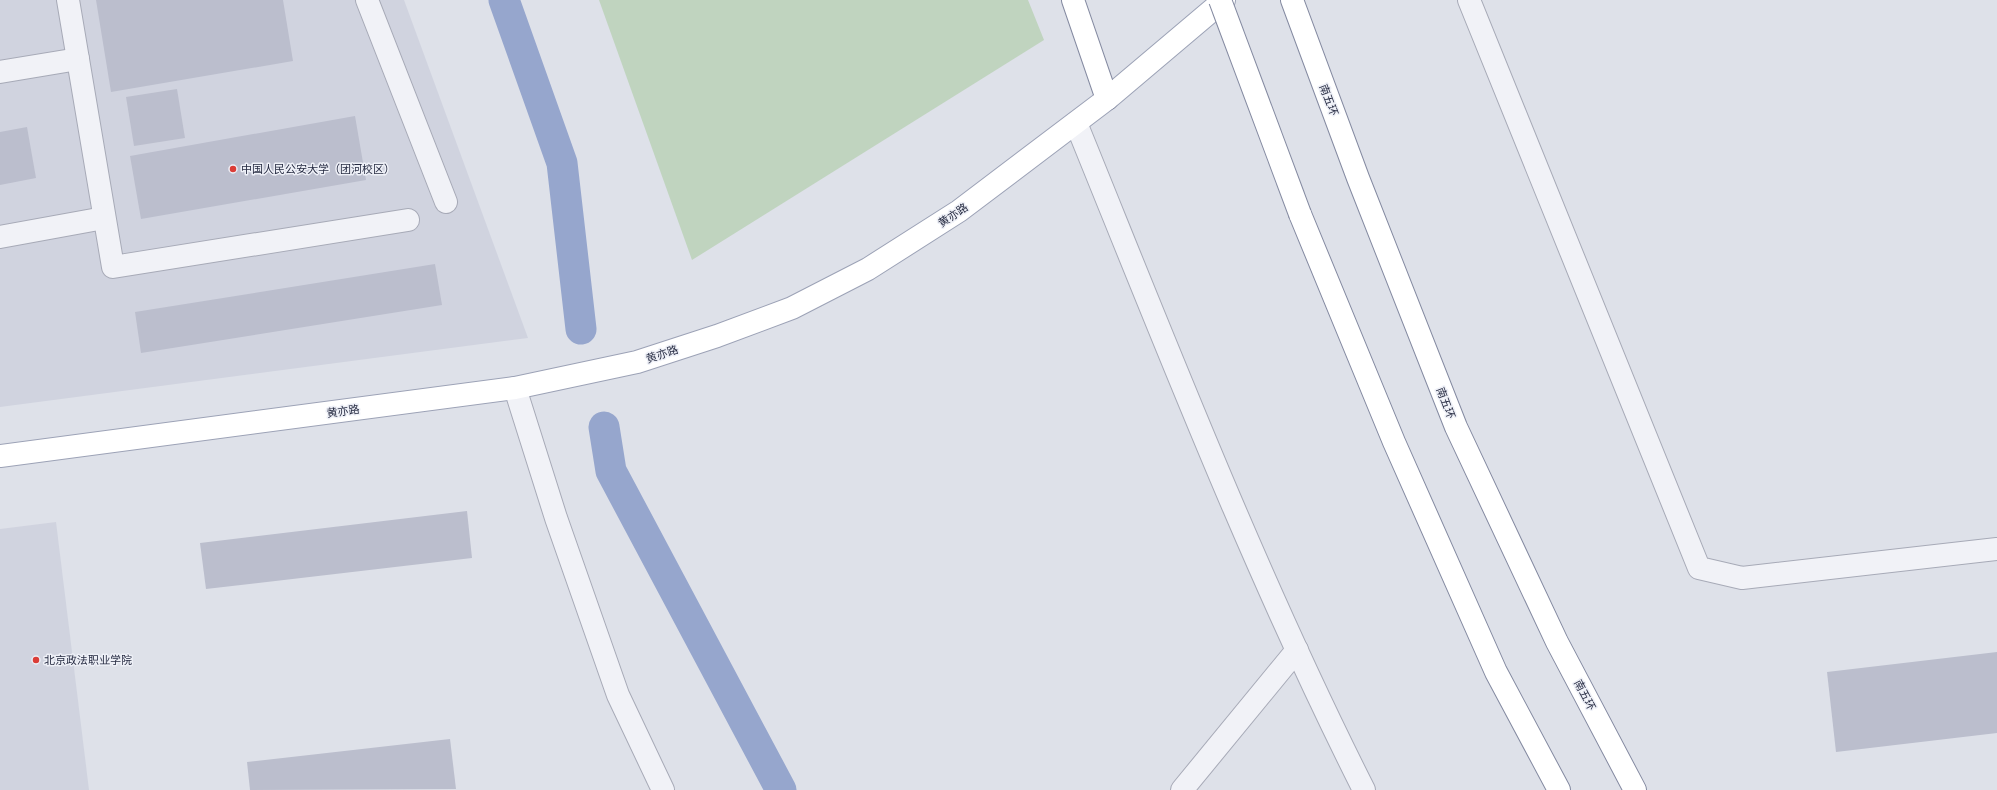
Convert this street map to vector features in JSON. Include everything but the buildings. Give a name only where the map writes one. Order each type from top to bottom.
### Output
[{"type":"main road","points":[[1072,0],[1107,99]]},
{"type":"main road","points":[[1220,0],[1300,214],[1394,442],[1496,672],[1559,790]]},
{"type":"main road","name":"黄亦路","points":[[0,456],[515,388],[637,362],[717,336],[792,308],[868,269],[959,211],[1107,99],[1224,0]]},
{"type":"main road","name":"南五环","points":[[1292,0],[1358,178],[1456,427],[1557,642],[1635,790]]},
{"type":"street","points":[[68,0],[113,267],[408,220]]},
{"type":"street","points":[[367,0],[446,202]]},
{"type":"street","points":[[1469,0],[1699,568],[1742,578],[1997,549]]},
{"type":"street","points":[[0,72],[78,60]]},
{"type":"street","points":[[1076,123],[1228,498],[1333,729],[1364,790]]},
{"type":"street","points":[[0,237],[104,218]]},
{"type":"street","points":[[515,388],[556,518],[618,695],[663,790]]},
{"type":"street","points":[[1182,790],[1297,650]]},
{"type":"shaded area","name":"中国人民公安大学（团河校区）","points":[[0,0],[404,0],[528,338],[0,407]]},
{"type":"shaded area","name":"北京政法职业学院","points":[[56,522],[89,790],[0,790],[0,529]]},
{"type":"green space","points":[[599,0],[1028,0],[1044,40],[692,260]]},
{"type":"waterway","points":[[504,0],[562,163],[581,329]]},
{"type":"waterway","points":[[604,427],[611,471],[781,790]]},
{"type":"place","name":"中国人民公安大学（团河校区）","points":[[233,169]]},
{"type":"place","name":"北京政法职业学院","points":[[36,660]]}]
